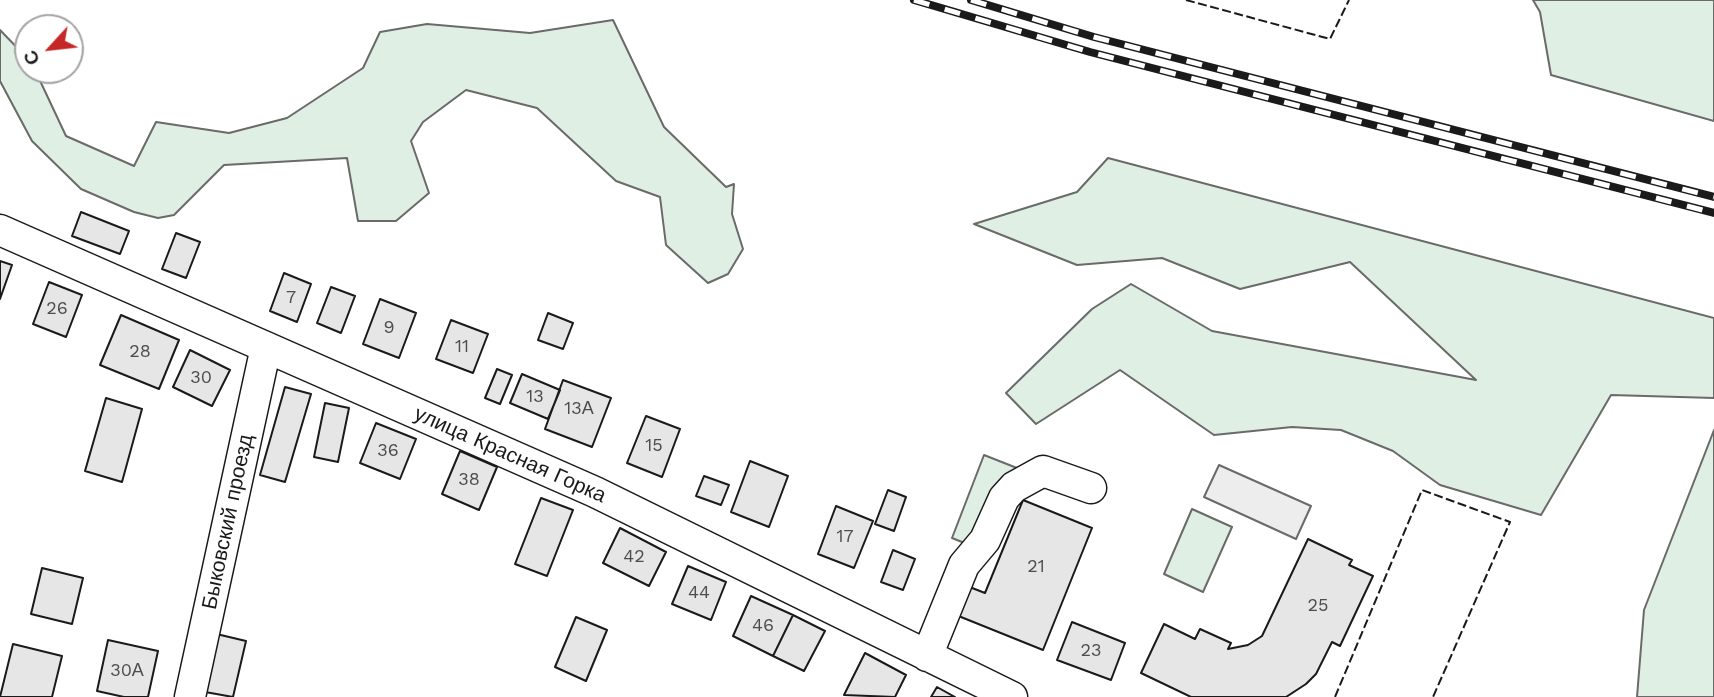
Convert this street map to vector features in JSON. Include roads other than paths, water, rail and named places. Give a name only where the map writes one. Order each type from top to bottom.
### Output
[{"type":"street","name":"улица Красная Горка","points":[[0,230],[595,492],[1012,697]]},
{"type":"street","name":"Быковский проезд","points":[[190,697],[266,347]]},
{"type":"street","points":[[927,656],[964,565],[985,540],[1008,492],[1044,471],[1091,488]]},
{"type":"railway","points":[[914,0],[1090,52],[1714,213]]},
{"type":"railway","points":[[971,0],[1094,37],[1714,197]]}]
